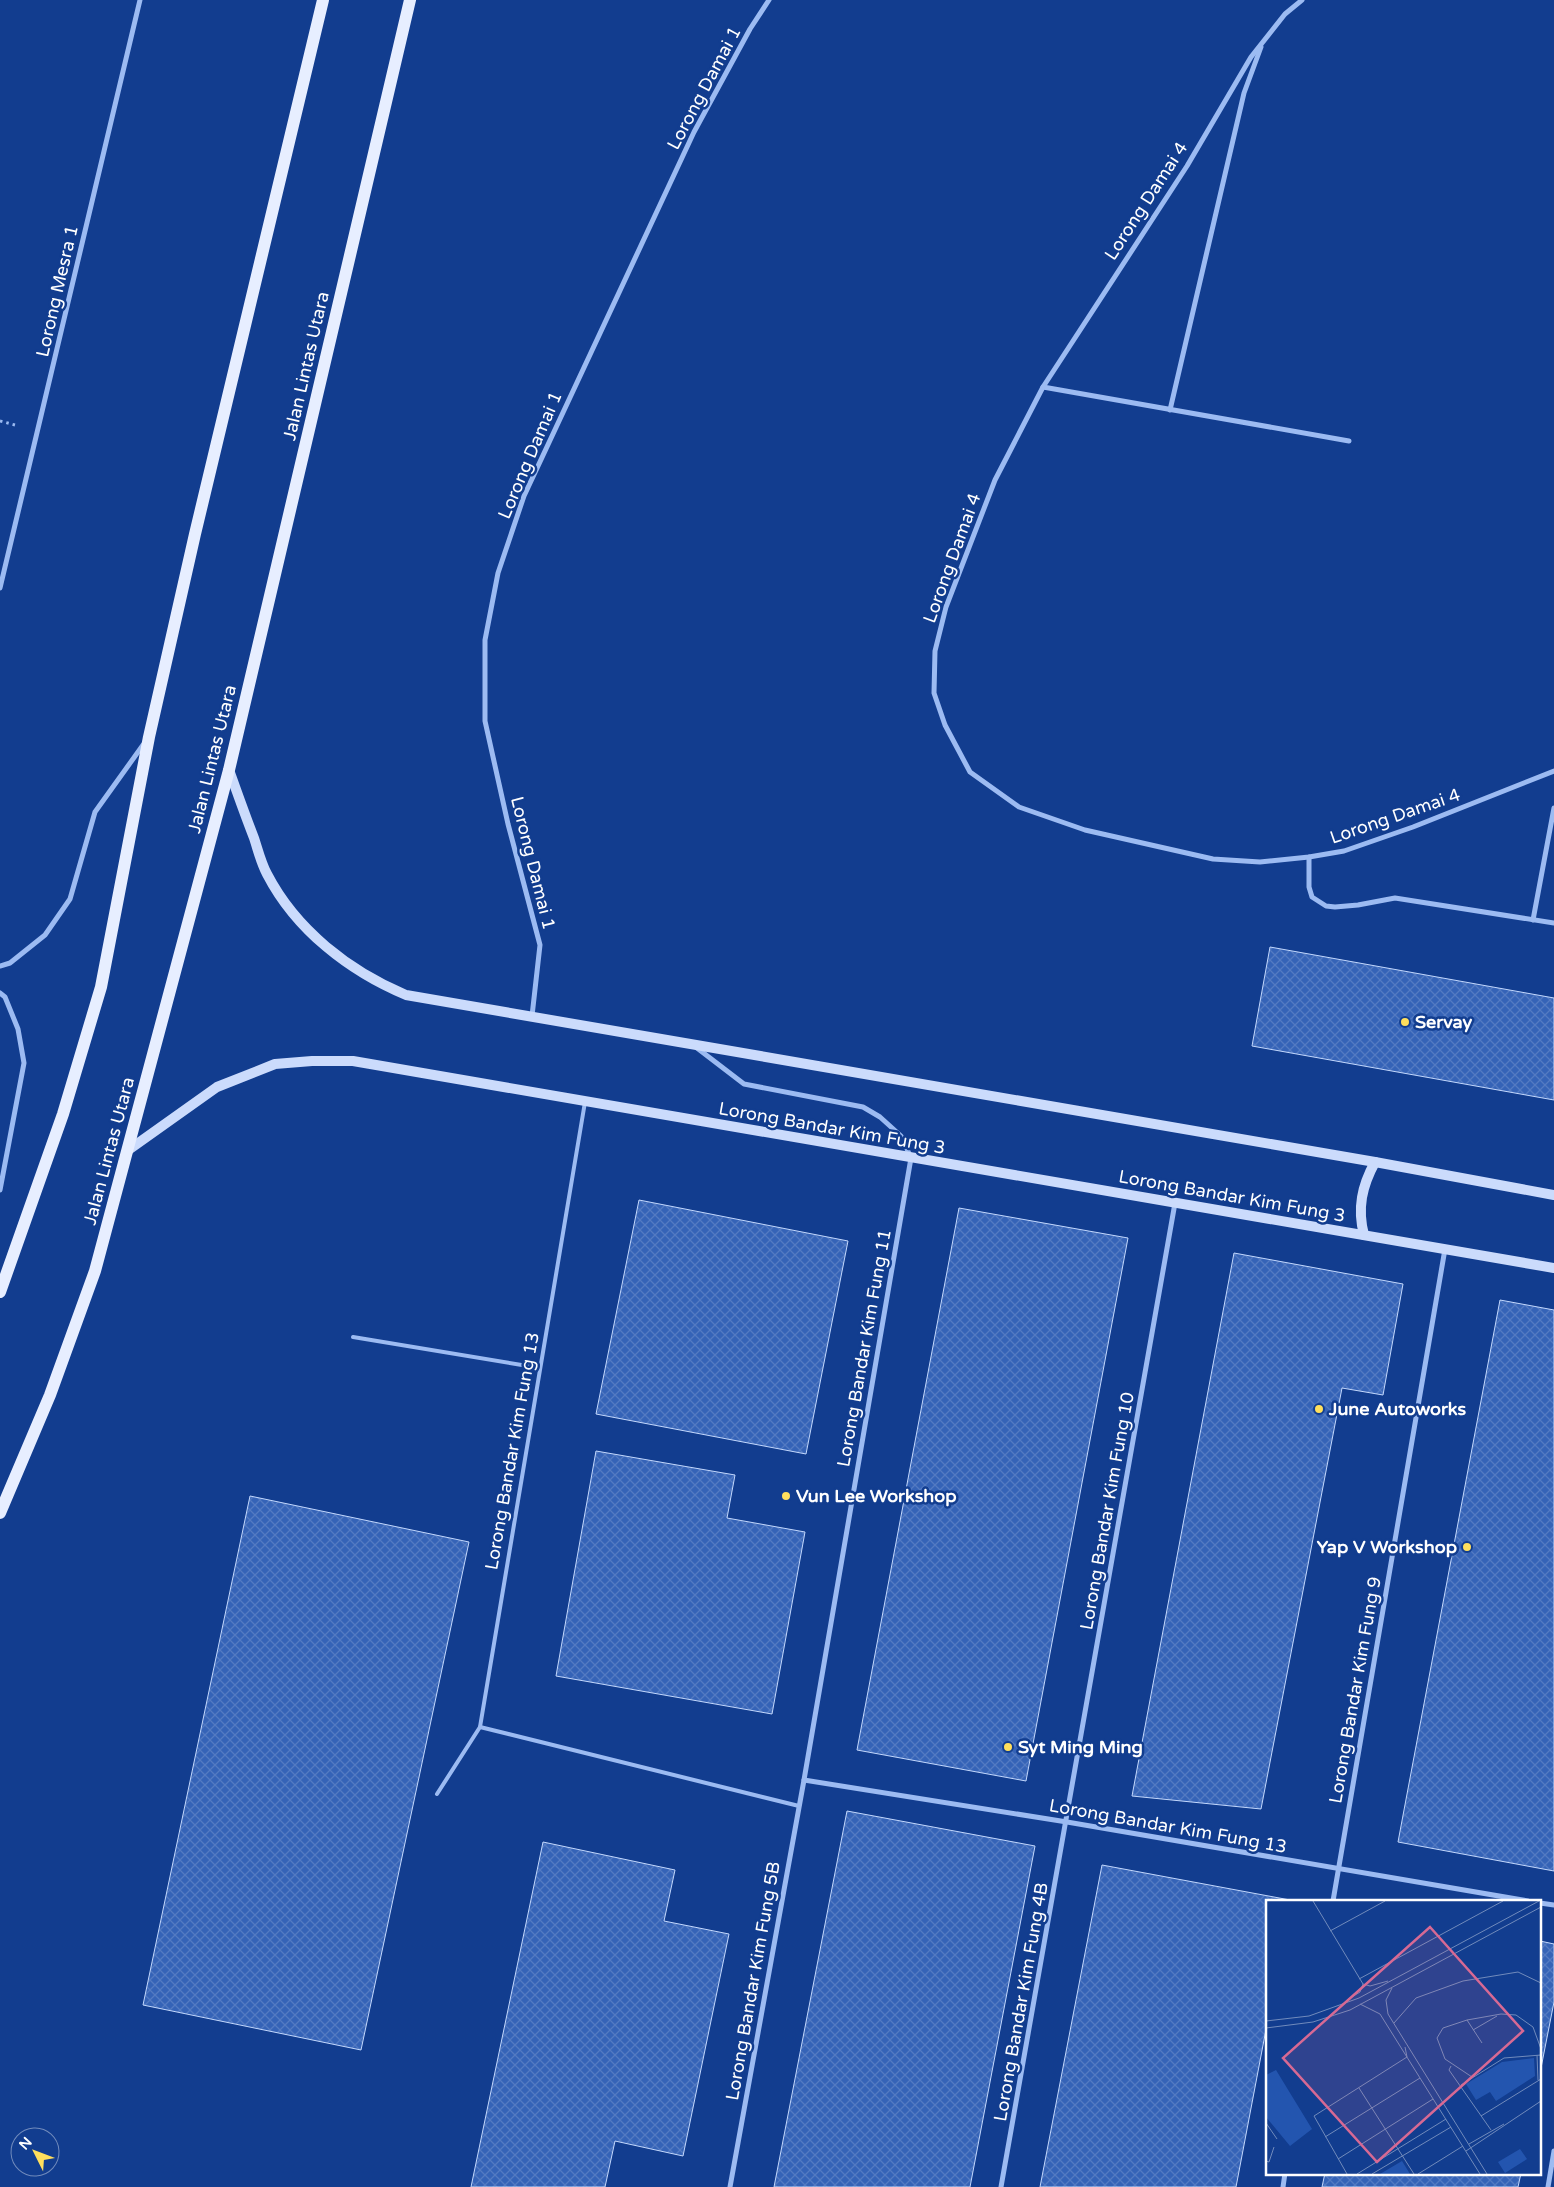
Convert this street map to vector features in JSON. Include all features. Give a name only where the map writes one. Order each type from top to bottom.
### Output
[{"type":"main road","points":[[0,1292],[63,1114],[101,988],[149,737],[195,534],[322,0]]},
{"type":"main road","name":"Jalan Lintas Utara","points":[[0,1513],[50,1395],[95,1271],[229,770],[410,0]]},
{"type":"main road","points":[[229,770],[266,873],[287,907],[314,936],[341,958],[375,982],[406,995],[1375,1162],[1554,1195]]},
{"type":"main road","name":"Lorong Bandar Kim Fung 3","points":[[127,1151],[217,1087],[275,1064],[312,1060],[353,1061],[1554,1268]]},
{"type":"main road","points":[[1364,1235],[1360,1221],[1361,1194],[1366,1178],[1375,1162]]},
{"type":"street","name":"Lorong Mesra 1","points":[[0,588],[140,0]]},
{"type":"street","name":"Lorong Damai 1","points":[[532,1017],[540,944],[508,824],[484,721],[485,640],[498,573],[524,496],[694,132],[750,29],[769,0]]},
{"type":"street","name":"Lorong Damai 4","points":[[1302,0],[1285,14],[1251,57],[1187,166],[1043,387],[995,480],[946,607],[935,651],[934,693],[945,725],[970,772],[1020,806],[1085,830],[1213,858],[1260,862],[1309,857],[1344,850],[1404,830],[1554,771]]},
{"type":"street","points":[[1170,410],[1244,93],[1263,42]]},
{"type":"street","points":[[1043,387],[1349,441]]},
{"type":"street","points":[[0,966],[10,963],[45,935],[70,899],[95,812],[149,737]]},
{"type":"street","points":[[1533,920],[1554,808]]},
{"type":"street","points":[[1309,857],[1308,887],[1312,897],[1326,906],[1358,905],[1395,898],[1554,923]]},
{"type":"street","points":[[0,993],[5,997],[18,1029],[24,1063],[0,1190]]},
{"type":"street","points":[[694,1045],[744,1084],[863,1107],[880,1117],[902,1136],[911,1158]]},
{"type":"street","name":"Lorong Bandar Kim Fung 11","points":[[804,1780],[911,1158]]},
{"type":"street","name":"Lorong Bandar Kim Fung 10","points":[[1067,1822],[1175,1203]]},
{"type":"street","name":"Lorong Bandar Kim Fung 9","points":[[1333,1900],[1444,1249]]},
{"type":"street","name":"Lorong Bandar Kim Fung 5B","points":[[730,2187],[804,1780]]},
{"type":"street","name":"Lorong Bandar Kim Fung 13","points":[[804,1780],[1067,1822],[1522,1900]]},
{"type":"street","name":"Lorong Bandar Kim Fung 4B","points":[[1002,2187],[1067,1822]]},
{"type":"street","points":[[1548,2187],[1554,2151]]},
{"type":"street","points":[[1283,2187],[1286,2174]]},
{"type":"lane","name":"Lorong Bandar Kim Fung 13","points":[[437,1794],[480,1727],[585,1102]]},
{"type":"lane","points":[[353,1336],[540,1368]]},
{"type":"lane","points":[[480,1727],[799,1806]]},
{"type":"building","name":"Servay","points":[[1270,947],[1554,998],[1554,1100],[1252,1046]]},
{"type":"building","points":[[639,1200],[848,1241],[806,1454],[596,1414]]},
{"type":"building","points":[[959,1208],[1128,1238],[1026,1781],[857,1750]]},
{"type":"building","points":[[1234,1253],[1403,1284],[1383,1395],[1342,1388],[1261,1809],[1132,1796]]},
{"type":"building","points":[[1500,1300],[1554,1310],[1554,1871],[1398,1842]]},
{"type":"building","points":[[596,1451],[735,1475],[727,1518],[805,1532],[772,1714],[556,1676]]},
{"type":"building","points":[[250,1496],[469,1542],[361,2050],[143,2005]]},
{"type":"building","points":[[847,1811],[1035,1846],[970,2187],[774,2187]]},
{"type":"building","points":[[543,1842],[675,1870],[664,1921],[729,1934],[683,2156],[615,2141],[605,2187],[471,2187]]},
{"type":"building","points":[[1102,1865],[1290,1900],[1266,1900],[1266,2030],[1236,2187],[1040,2187]]},
{"type":"building","points":[[1542,1941],[1554,1944],[1554,2002],[1542,2063]]},
{"type":"building","points":[[1325,2174],[1521,2174],[1518,2187],[1322,2187]]},
{"type":"place","name":"Servay","points":[[1405,1022]]},
{"type":"place","name":"June Autoworks","points":[[1319,1409]]},
{"type":"place","name":"Vun Lee Workshop","points":[[786,1496]]},
{"type":"place","name":"Yap V Workshop","points":[[1467,1547]]},
{"type":"place","name":"Syt Ming Ming","points":[[1008,1747]]}]
